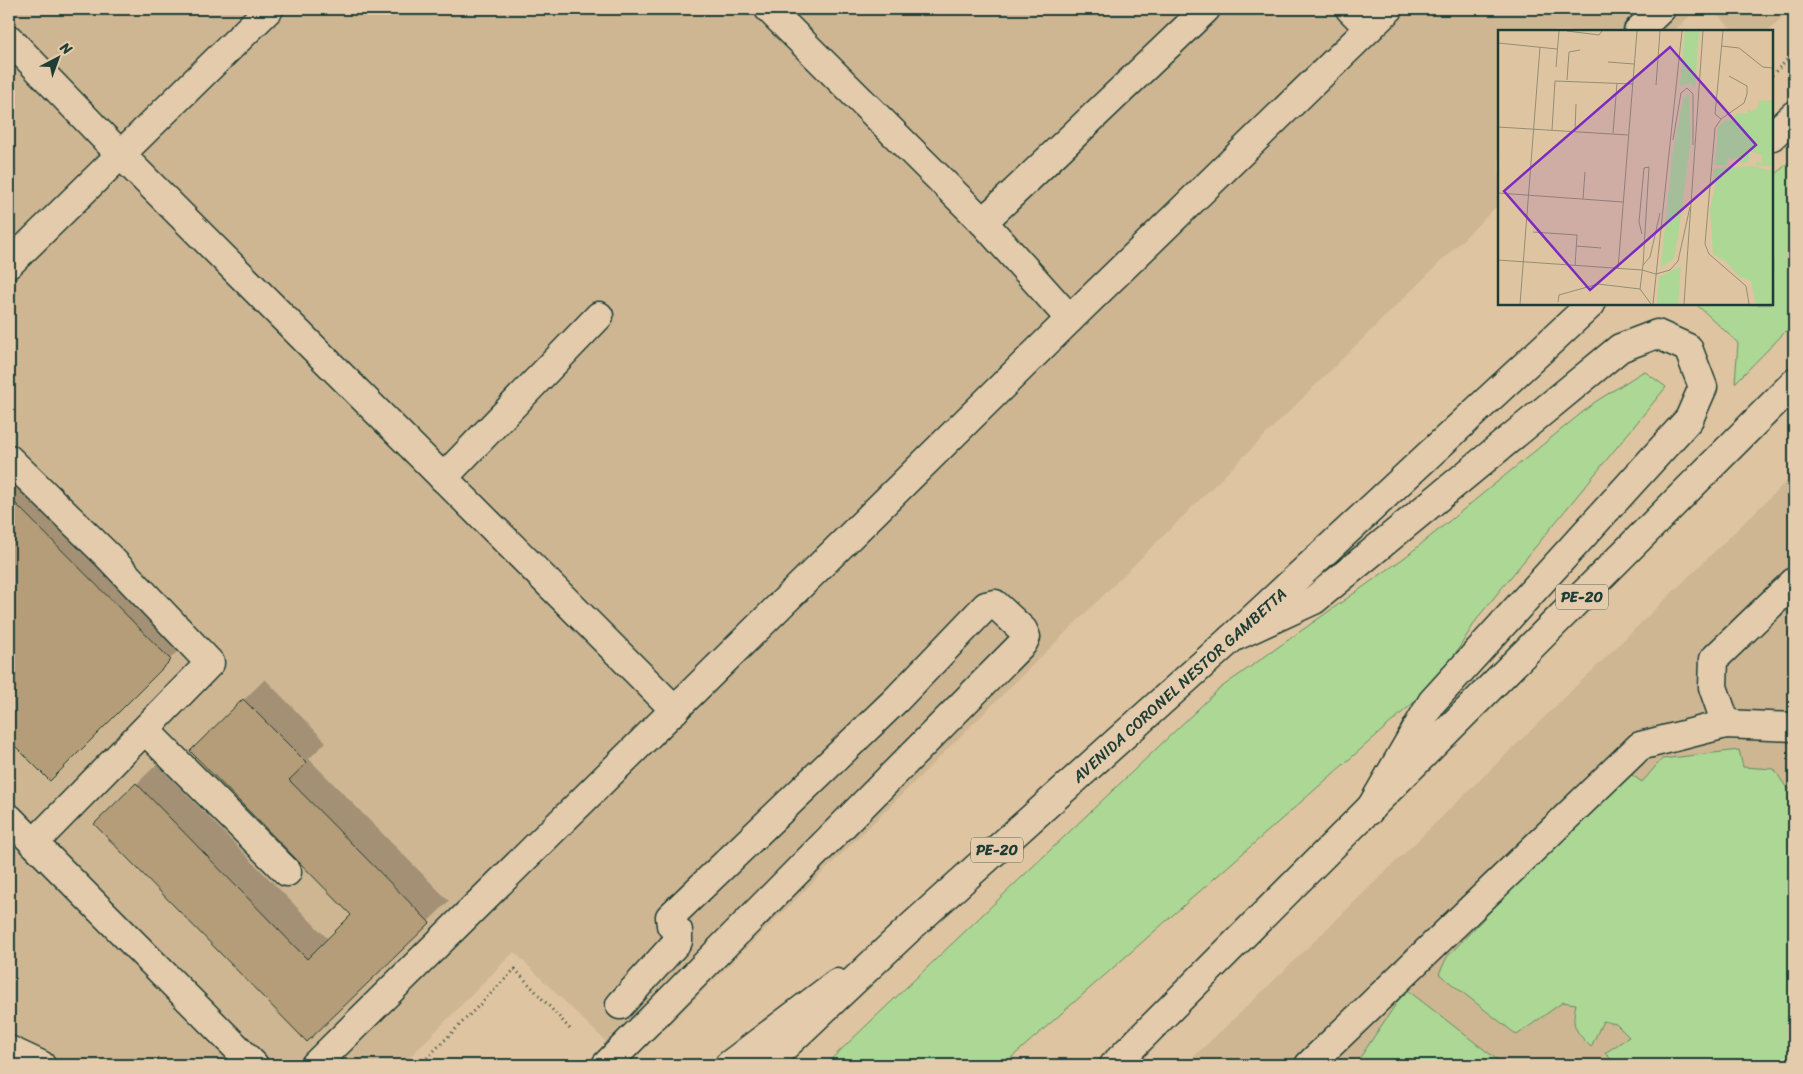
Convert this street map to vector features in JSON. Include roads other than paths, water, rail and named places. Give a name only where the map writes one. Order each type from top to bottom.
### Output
[{"type":"main road","points":[[9,264],[119,154],[269,9]]},
{"type":"main road","points":[[769,9],[983,222],[1070,319]]},
{"type":"main road","points":[[983,222],[1206,9]]},
{"type":"main road","points":[[1350,9],[1369,28]]},
{"type":"main road","points":[[315,1065],[1070,319],[1389,9]]},
{"type":"main road","points":[[1639,30],[1661,9]]},
{"type":"main road","points":[[9,39],[119,154],[675,710]]},
{"type":"main road","points":[[1773,135],[1794,115]]},
{"type":"main road","name":"AVENIDA CORONEL NESTOR GAMBETTA","points":[[765,1065],[912,926],[1232,638],[1590,305]]},
{"type":"main road","points":[[443,478],[599,316]]},
{"type":"main road","points":[[1232,638],[1314,600],[1620,348],[1657,334],[1688,348],[1703,387],[1689,419],[1432,702],[1369,811]]},
{"type":"main road","name":"PE-20","points":[[1114,1065],[1794,382]]},
{"type":"main road","points":[[9,459],[108,556],[210,663],[34,843]]},
{"type":"main road","points":[[1726,724],[1713,687],[1714,659],[1794,582]]},
{"type":"main road","points":[[606,1065],[1024,643],[1026,637],[1023,630],[995,604],[986,606],[896,700],[670,917],[671,925],[678,931],[678,941],[620,1005]]},
{"type":"main road","points":[[1309,1065],[1640,746],[1726,724],[1794,728]]},
{"type":"main road","points":[[145,730],[287,872]]},
{"type":"main road","points":[[9,818],[254,1065]]},
{"type":"main road","points":[[729,1065],[912,926]]},
{"type":"main road","points":[[9,1050],[40,1065]]}]
